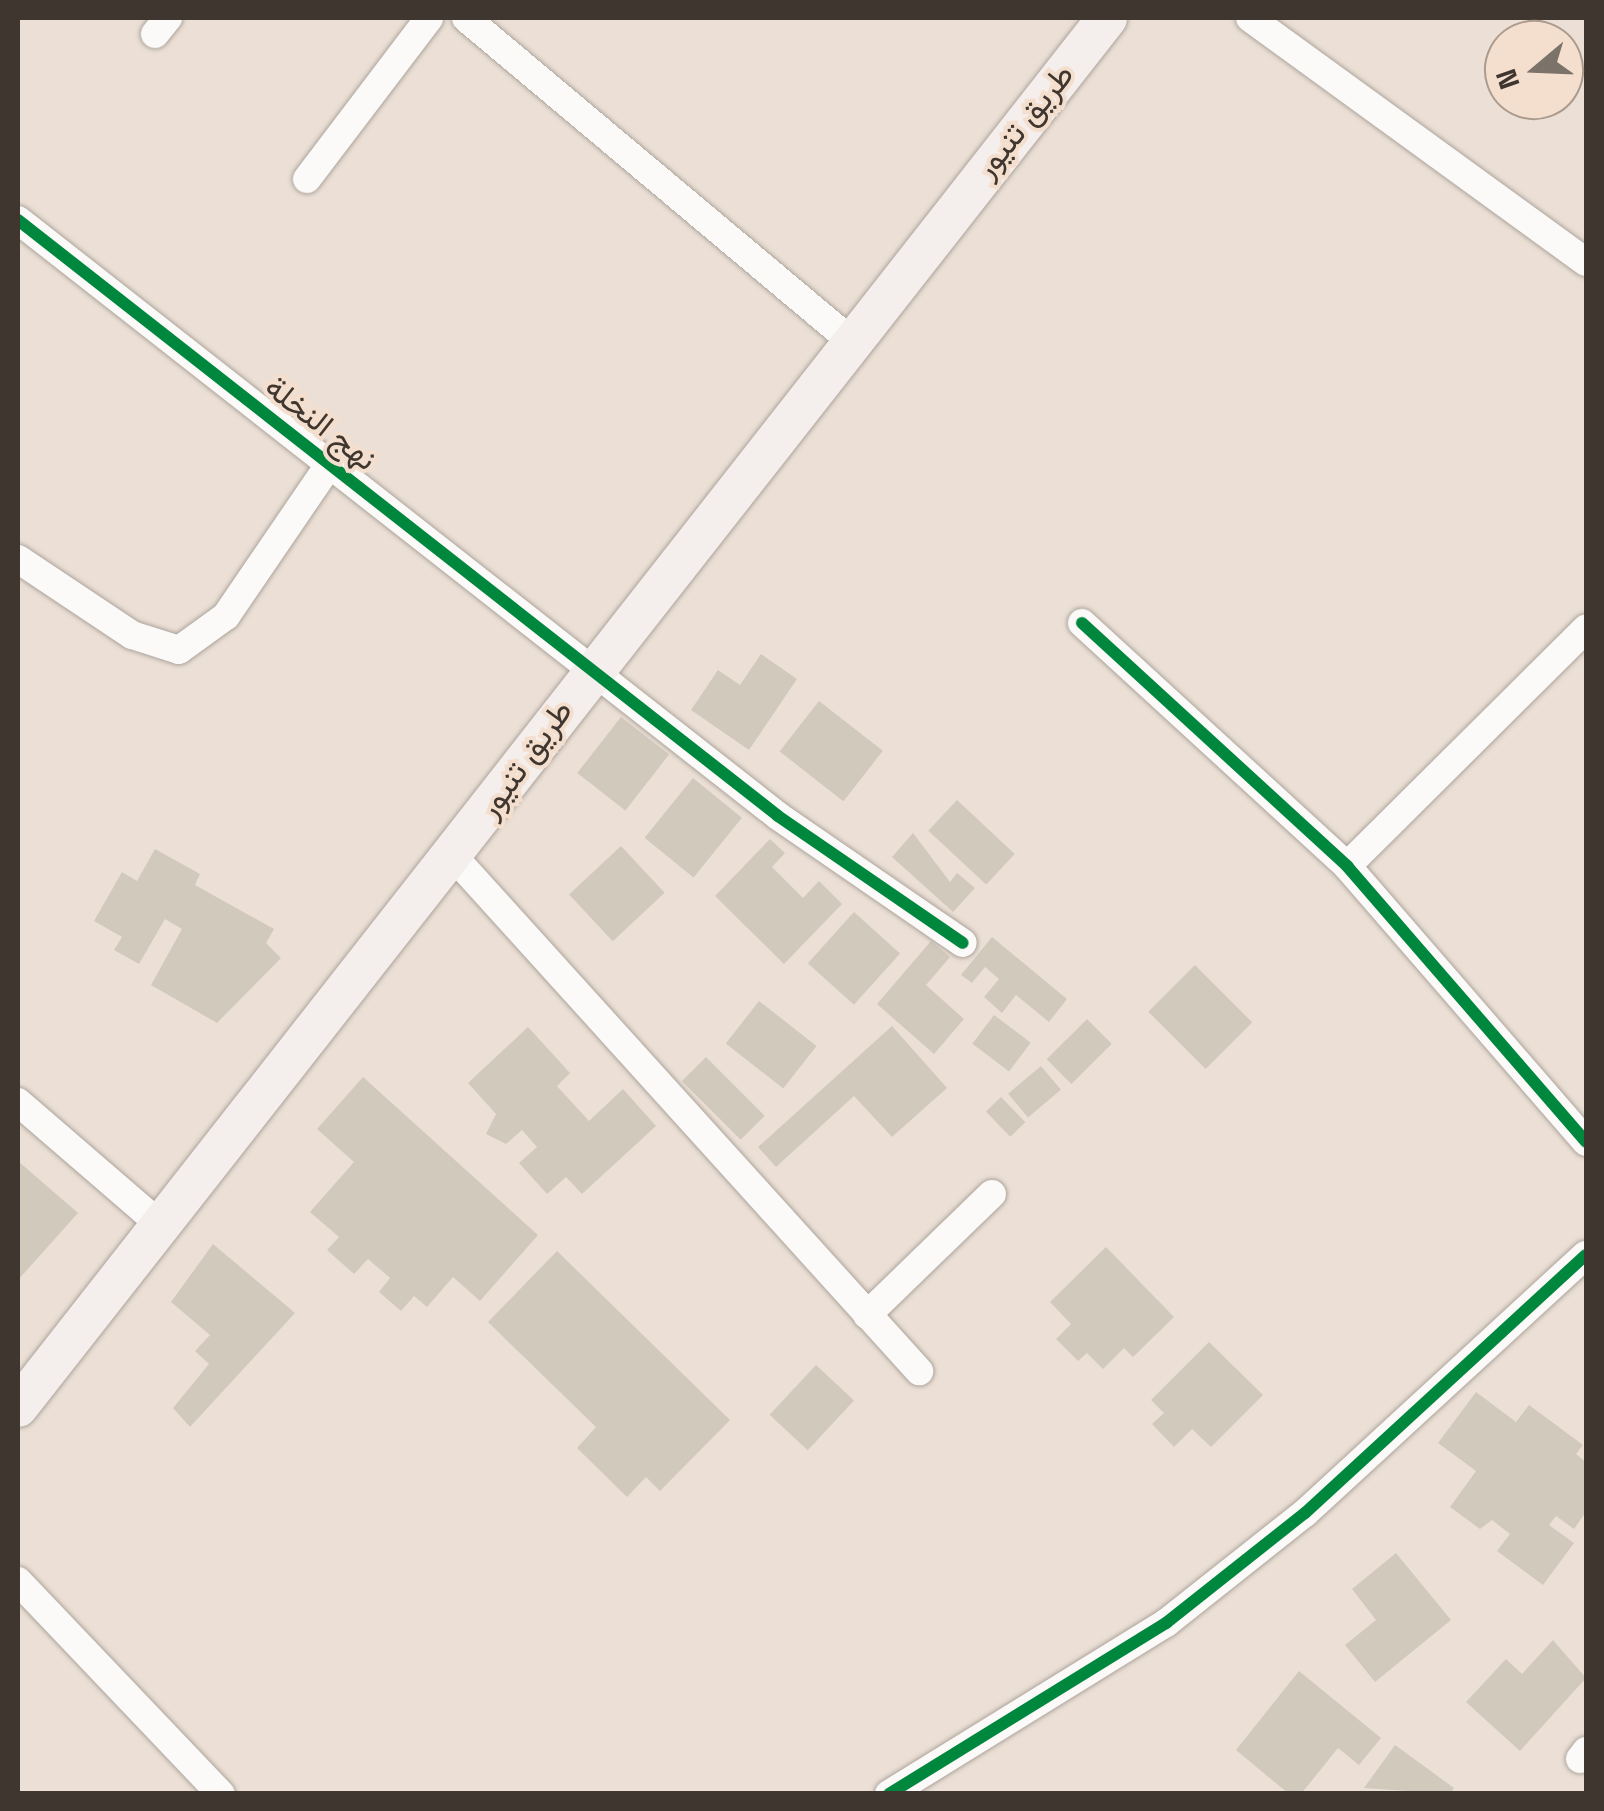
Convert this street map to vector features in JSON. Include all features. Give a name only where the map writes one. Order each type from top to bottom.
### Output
[{"type":"main road","name":"طريق تنيور","points":[[18,1407],[165,1229],[453,856],[590,671],[849,339],[1107,18]]},
{"type":"street","points":[[307,179],[430,18]]},
{"type":"street","points":[[466,18],[849,339]]},
{"type":"street","points":[[1250,18],[1586,262]]},
{"type":"street","name":"نهج النخلة","points":[[22,232],[329,464],[590,671],[963,943]]},
{"type":"street","points":[[18,558],[132,635],[178,650],[226,616],[329,464]]},
{"type":"street","points":[[1082,623],[1347,866],[1586,1142]]},
{"type":"street","points":[[1347,866],[1586,629]]},
{"type":"street","points":[[453,856],[918,1372]]},
{"type":"street","points":[[18,1102],[165,1229]]},
{"type":"street","points":[[867,1316],[992,1194]]},
{"type":"street","points":[[889,1794],[1166,1623],[1305,1513],[1586,1254]]},
{"type":"street","points":[[18,1581],[221,1794]]},
{"type":"building","points":[[761,654],[797,679],[749,750],[691,710],[718,670],[740,685]]},
{"type":"building","points":[[819,701],[883,751],[843,801],[780,751]]},
{"type":"building","points":[[621,717],[669,755],[625,811],[577,773]]},
{"type":"building","points":[[693,778],[742,818],[694,877],[645,838]]},
{"type":"building","points":[[957,800],[1015,854],[986,885],[928,831]]},
{"type":"building","points":[[913,833],[950,882],[957,873],[975,888],[953,912],[892,857]]},
{"type":"building","points":[[770,839],[785,853],[772,867],[803,898],[819,881],[842,904],[784,964],[715,896]]},
{"type":"building","points":[[621,846],[665,893],[613,941],[569,894]]},
{"type":"building","points":[[155,849],[200,874],[195,885],[274,929],[266,943],[281,958],[217,1023],[151,985],[182,929],[165,919],[139,964],[114,950],[122,937],[94,921],[122,872],[137,881]]},
{"type":"building","points":[[854,912],[900,953],[854,1005],[808,963]]},
{"type":"building","points":[[992,937],[1067,999],[1049,1022],[1016,995],[1002,1013],[984,997],[999,979],[985,967],[972,983],[961,975]]},
{"type":"building","points":[[931,941],[950,957],[926,985],[964,1019],[934,1054],[877,1004]]},
{"type":"building","points":[[1195,965],[1252,1022],[1206,1069],[1148,1012]]},
{"type":"building","points":[[759,1001],[817,1046],[783,1088],[726,1044]]},
{"type":"building","points":[[994,1015],[1031,1043],[1009,1071],[972,1044]]},
{"type":"building","points":[[1087,1019],[1112,1044],[1071,1084],[1047,1059]]},
{"type":"building","points":[[892,1026],[947,1088],[892,1137],[854,1096],[776,1167],[758,1147]]},
{"type":"building","points":[[528,1027],[570,1073],[557,1086],[589,1121],[623,1089],[656,1126],[582,1194],[566,1177],[547,1194],[519,1163],[537,1147],[522,1130],[506,1144],[486,1134],[496,1114],[468,1083]]},
{"type":"building","points":[[706,1057],[765,1116],[741,1140],[682,1081]]},
{"type":"building","points":[[1041,1066],[1061,1090],[1028,1117],[1008,1094]]},
{"type":"building","points":[[363,1077],[538,1235],[480,1301],[453,1277],[427,1307],[414,1296],[401,1311],[379,1292],[390,1278],[368,1259],[354,1274],[327,1250],[339,1237],[310,1212],[354,1162],[317,1129]]},
{"type":"building","points":[[1001,1097],[1025,1122],[1010,1137],[986,1112]]},
{"type":"building","points":[[18,1161],[78,1213],[18,1280]]},
{"type":"building","points":[[213,1244],[295,1313],[190,1427],[173,1408],[209,1364],[195,1351],[210,1335],[171,1302]]},
{"type":"building","points":[[1106,1247],[1174,1317],[1133,1357],[1124,1348],[1103,1369],[1087,1353],[1078,1361],[1056,1339],[1071,1324],[1050,1302]]},
{"type":"building","points":[[557,1251],[730,1420],[660,1491],[646,1477],[627,1497],[577,1448],[596,1427],[488,1322]]},
{"type":"building","points":[[1209,1342],[1263,1395],[1211,1447],[1192,1429],[1174,1447],[1152,1424],[1164,1413],[1151,1400]]},
{"type":"building","points":[[816,1365],[854,1400],[808,1450],[770,1415]]},
{"type":"building","points":[[1476,1392],[1516,1422],[1529,1405],[1583,1445],[1576,1454],[1586,1462],[1586,1512],[1574,1529],[1556,1516],[1549,1525],[1574,1543],[1543,1585],[1497,1551],[1510,1534],[1492,1520],[1480,1529],[1450,1507],[1476,1471],[1438,1443]]},
{"type":"building","points":[[1396,1553],[1451,1620],[1375,1682],[1345,1645],[1376,1620],[1352,1589]]},
{"type":"building","points":[[1553,1640],[1586,1678],[1520,1751],[1466,1702],[1506,1659],[1522,1674]]},
{"type":"building","points":[[1299,1671],[1381,1738],[1359,1765],[1338,1748],[1301,1794],[1289,1794],[1236,1750]]},
{"type":"building","points":[[1395,1745],[1454,1788],[1450,1794],[1364,1788]]},
{"type":"cycle path","points":[[18,220],[778,816],[963,943]]},
{"type":"cycle path","points":[[1082,623],[1347,866],[1586,1142]]},
{"type":"cycle path","points":[[889,1794],[1166,1623],[1305,1513],[1586,1255]]}]
